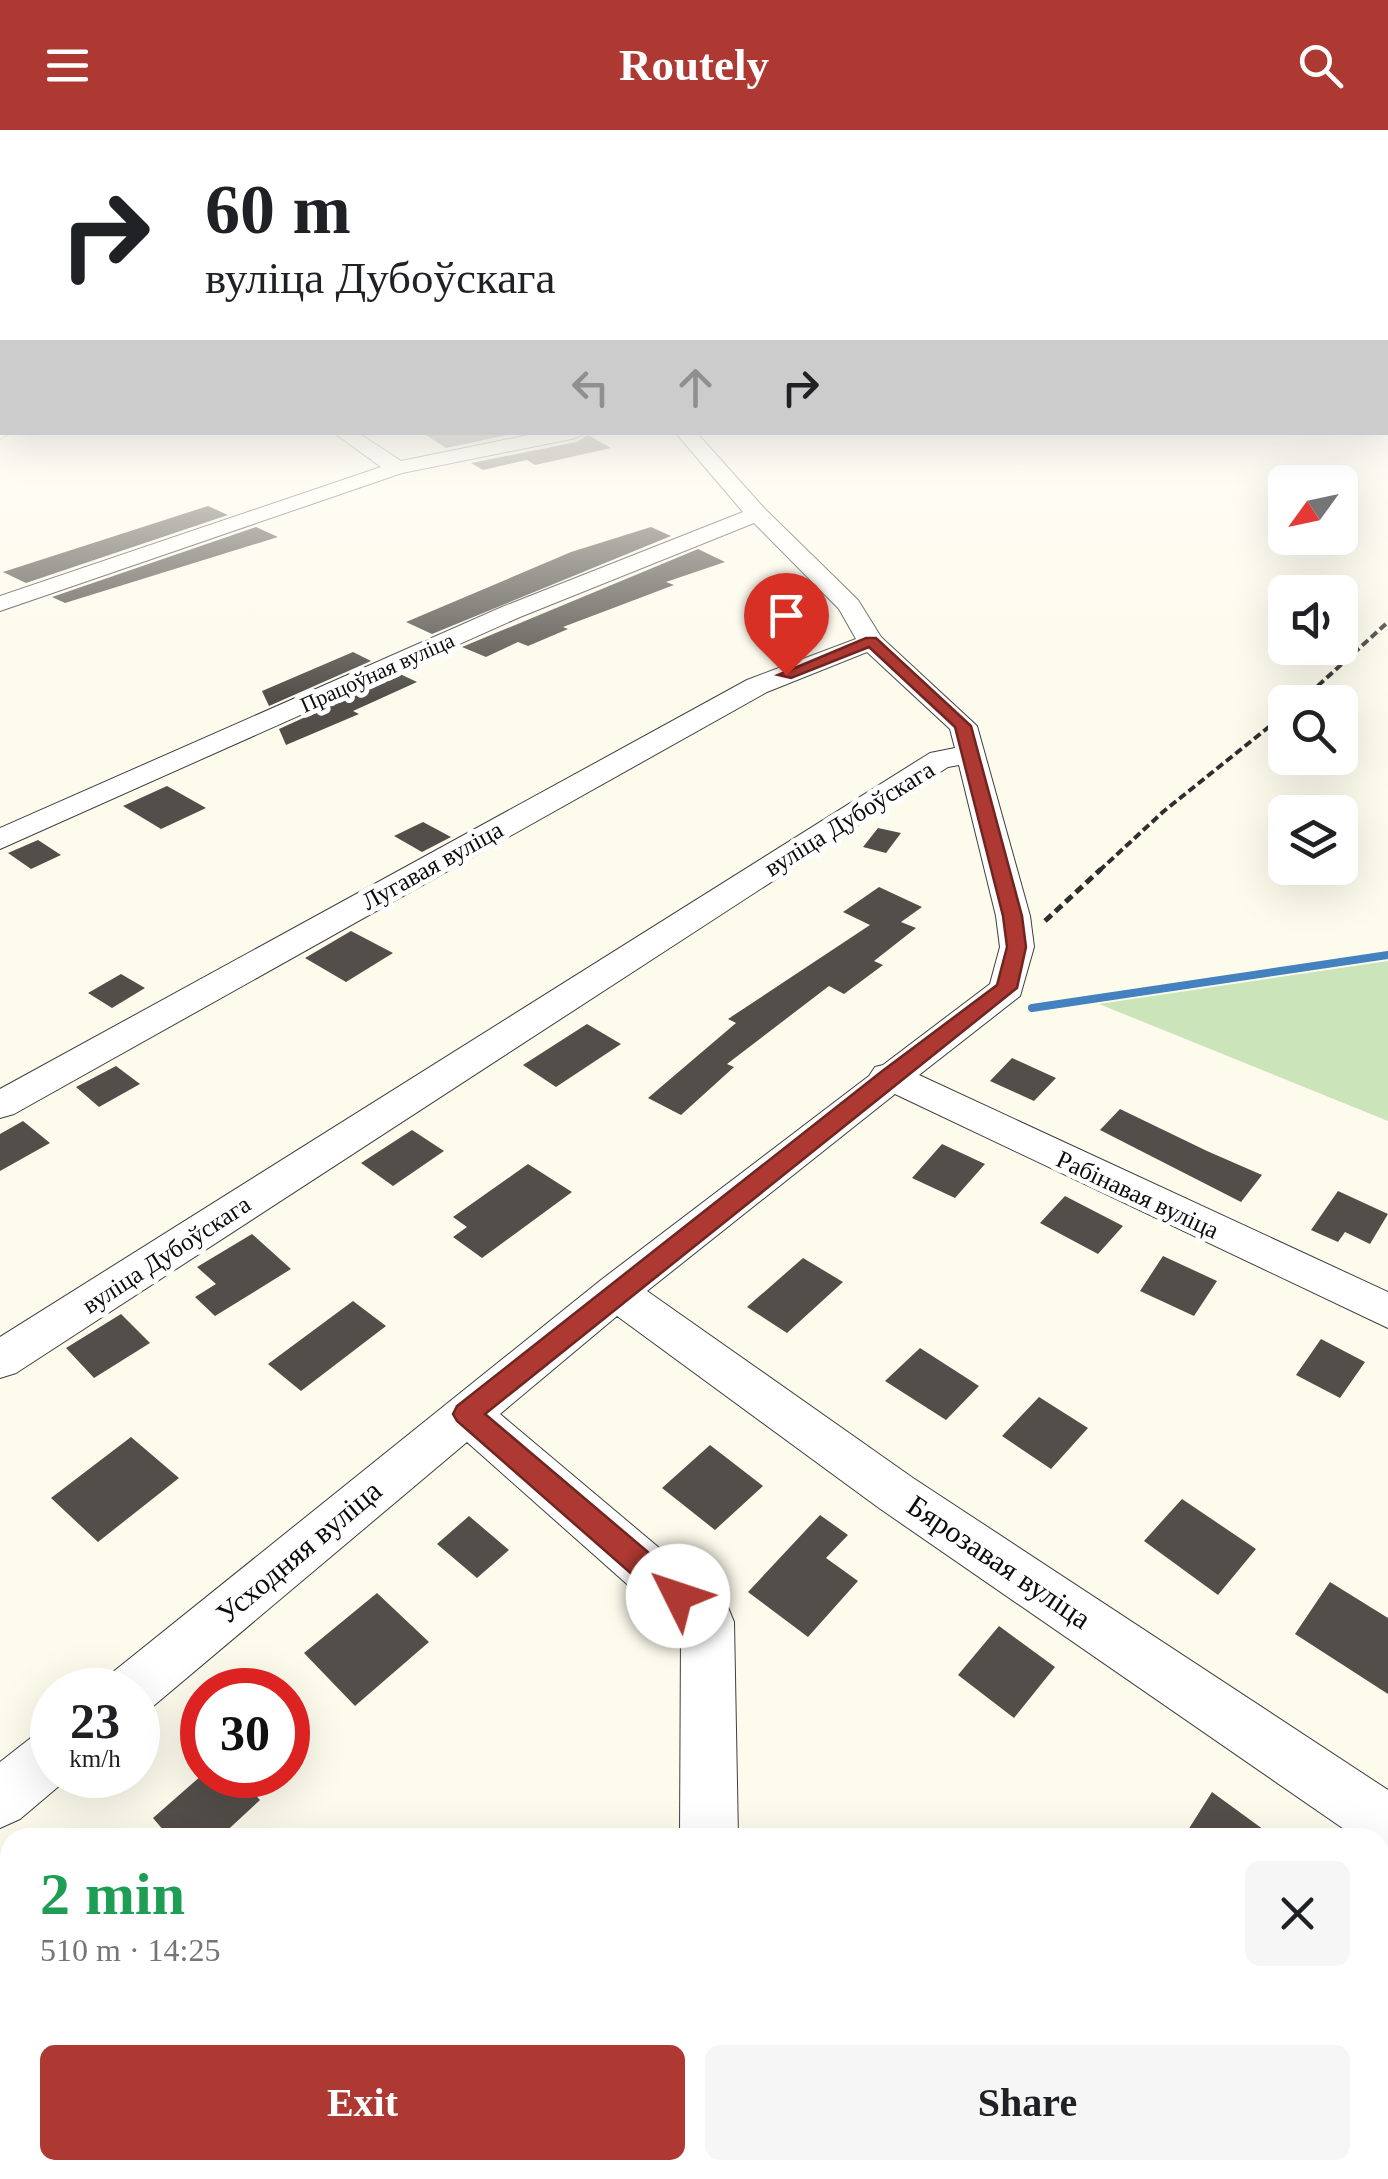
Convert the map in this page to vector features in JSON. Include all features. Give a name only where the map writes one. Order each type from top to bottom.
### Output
[{"type":"street","points":[[0,604],[284,507]]},
{"type":"street","points":[[751,507],[849,605],[871,642],[963,726],[970,755]]},
{"type":"street","name":"Працоўная вуліца","points":[[0,840],[511,612],[757,514]]},
{"type":"street","name":"Лугавая вуліца","points":[[0,1105],[757,686],[871,642]]},
{"type":"street","name":"вуліца Дубоўскага","points":[[0,1360],[940,760],[970,755],[1017,947]]},
{"type":"street","points":[[708,1828],[708,1622],[467,1414],[888,1076],[1006,988],[1017,947]]},
{"type":"street","name":"Рабінавая вуліца","points":[[888,1076],[1388,1311]]},
{"type":"street","name":"Бярозавая вуліца","points":[[616,1292],[896,1493],[1388,1824]]},
{"type":"street","name":"Усходняя вуліца","points":[[159,1668],[467,1414]]},
{"type":"street","points":[[0,1799],[30,1774]]},
{"type":"path","points":[[1319,685],[1388,622]]},
{"type":"path","points":[[1017,947],[1164,811],[1268,728]]},
{"type":"green space","points":[[1388,961],[1388,1121],[1099,1004]]},
{"type":"building","points":[[206,507],[228,515],[26,583],[3,572]]},
{"type":"building","points":[[256,527],[278,537],[65,603],[52,597]]},
{"type":"building","points":[[651,527],[671,536],[432,634],[406,622],[571,552]]},
{"type":"building","points":[[698,549],[725,562],[666,582],[674,585],[563,627],[568,629],[528,646],[518,642],[486,657],[462,647]]},
{"type":"building","points":[[353,652],[371,661],[269,706],[262,691]]},
{"type":"building","points":[[400,674],[417,682],[353,711],[359,714],[286,745],[279,729]]},
{"type":"building","points":[[167,786],[206,808],[161,829],[123,806]]},
{"type":"building","points":[[423,822],[451,837],[422,852],[394,836]]},
{"type":"building","points":[[878,828],[901,833],[886,853],[863,847]]},
{"type":"building","points":[[38,840],[61,855],[31,869],[8,853]]},
{"type":"building","points":[[879,887],[922,907],[901,922],[916,928],[874,961],[883,965],[844,994],[829,986],[727,1064],[734,1067],[681,1115],[648,1098],[736,1023],[728,1019],[870,925],[843,912]]},
{"type":"building","points":[[351,931],[393,953],[346,982],[305,958]]},
{"type":"building","points":[[121,974],[145,988],[112,1008],[88,993]]},
{"type":"building","points":[[587,1024],[621,1044],[556,1087],[523,1065]]},
{"type":"building","points":[[1012,1058],[1056,1078],[1034,1101],[990,1081]]},
{"type":"building","points":[[116,1066],[140,1084],[99,1107],[76,1087]]},
{"type":"building","points":[[1120,1109],[1262,1175],[1241,1202],[1100,1130]]},
{"type":"building","points":[[23,1121],[50,1143],[0,1171],[0,1134]]},
{"type":"building","points":[[412,1130],[444,1151],[393,1186],[361,1163]]},
{"type":"building","points":[[942,1144],[985,1164],[955,1198],[912,1178]]},
{"type":"building","points":[[528,1164],[572,1192],[482,1258],[453,1237],[467,1227],[453,1217]]},
{"type":"building","points":[[1338,1191],[1388,1214],[1370,1244],[1345,1232],[1338,1242],[1311,1230]]},
{"type":"building","points":[[1065,1196],[1123,1226],[1098,1254],[1040,1223]]},
{"type":"building","points":[[252,1234],[291,1269],[215,1316],[195,1297],[216,1284],[197,1267]]},
{"type":"building","points":[[1163,1256],[1217,1281],[1194,1316],[1140,1291]]},
{"type":"building","points":[[803,1258],[843,1282],[787,1333],[747,1307]]},
{"type":"building","points":[[353,1301],[386,1326],[301,1391],[268,1364]]},
{"type":"building","points":[[121,1314],[150,1343],[94,1378],[66,1348]]},
{"type":"building","points":[[1321,1339],[1365,1362],[1340,1398],[1296,1375]]},
{"type":"building","points":[[920,1348],[979,1386],[946,1420],[885,1381]]},
{"type":"building","points":[[1039,1397],[1088,1428],[1051,1469],[1002,1436]]},
{"type":"building","points":[[131,1437],[179,1478],[98,1542],[51,1498]]},
{"type":"building","points":[[710,1445],[763,1486],[715,1530],[662,1488]]},
{"type":"building","points":[[1182,1499],[1256,1549],[1218,1595],[1144,1541]]},
{"type":"building","points":[[820,1515],[848,1535],[826,1558],[858,1581],[808,1637],[748,1592]]},
{"type":"building","points":[[469,1516],[509,1550],[477,1578],[437,1544]]},
{"type":"building","points":[[1330,1582],[1388,1618],[1388,1694],[1295,1634]]},
{"type":"building","points":[[377,1593],[429,1642],[355,1706],[304,1653]]},
{"type":"building","points":[[999,1626],[1055,1667],[1014,1718],[958,1675]]},
{"type":"building","points":[[1212,1792],[1261,1828],[1189,1828]]},
{"type":"building","points":[[180,1794],[180,1798],[260,1800],[230,1828],[162,1828],[153,1818]]},
{"type":"waterway","points":[[1032,1008],[1388,955]]},
{"type":"route","points":[[678,1596],[467,1414],[888,1076],[1006,988],[1017,947],[963,726],[871,642],[786,675]]}]
